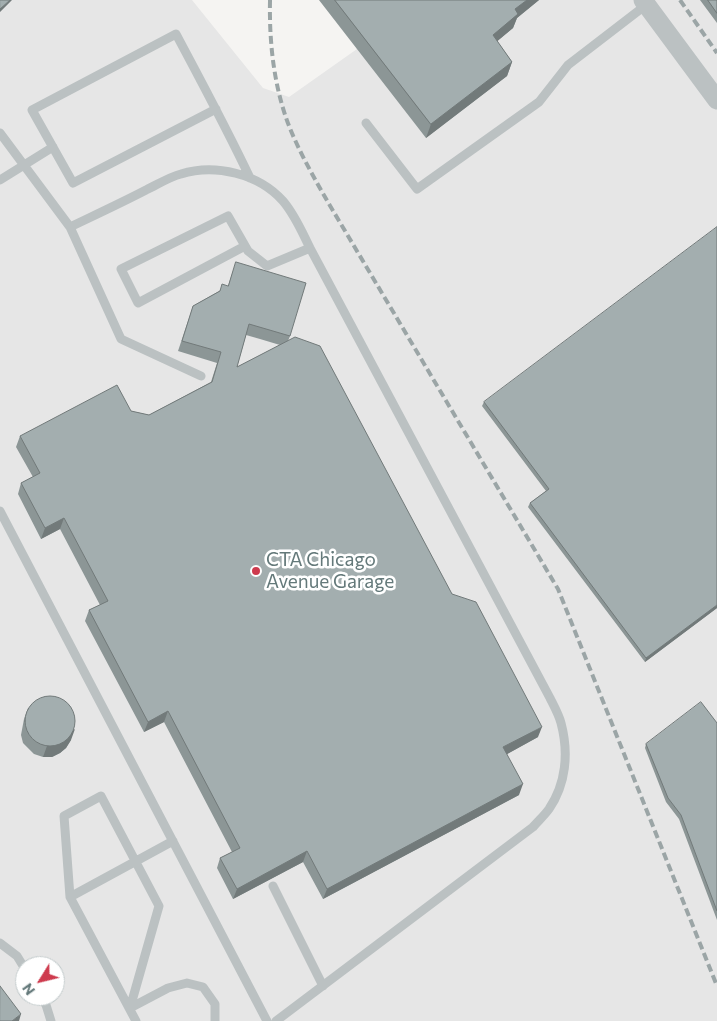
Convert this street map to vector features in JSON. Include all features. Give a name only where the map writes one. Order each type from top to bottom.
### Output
[{"type":"street","points":[[644,2],[717,100]]},
{"type":"lane","points":[[366,123],[417,189],[539,102],[568,65],[644,2]]},
{"type":"lane","points":[[216,109],[73,183],[32,110],[176,34],[216,109],[250,178]]},
{"type":"lane","points":[[0,134],[70,227],[121,339],[201,376]]},
{"type":"lane","points":[[0,180],[53,147]]},
{"type":"lane","points":[[70,227],[180,174],[208,169],[229,171],[250,178],[269,188],[282,201],[293,216],[550,698],[561,722],[565,746],[565,770],[558,793],[548,810],[533,827],[276,1021]]},
{"type":"lane","points":[[245,246],[138,303],[121,269],[228,216],[248,250],[267,266],[310,248]]},
{"type":"lane","points":[[0,511],[267,1021]]},
{"type":"lane","points":[[130,1008],[159,906],[101,796],[64,816],[70,897],[136,1021]]},
{"type":"lane","points":[[70,897],[173,841]]},
{"type":"lane","points":[[272,886],[322,986]]},
{"type":"lane","points":[[0,943],[18,956]]},
{"type":"lane","points":[[130,1008],[168,988],[187,983],[203,987],[215,1004],[215,1021]]},
{"type":"lane","points":[[46,1006],[51,1021]]},
{"type":"shaded area","points":[[0,0],[192,0],[263,88],[289,97],[357,49],[319,0],[717,0],[717,1021],[0,1021]]},
{"type":"building","points":[[0,0],[10,0],[0,9]]},
{"type":"building","points":[[335,0],[527,0],[515,9],[518,14],[493,35],[512,62],[431,124]]},
{"type":"building","points":[[708,0],[717,0],[717,13]]},
{"type":"building","points":[[717,227],[717,605],[646,658],[530,503],[549,489],[484,402]]},
{"type":"building","name":"CTA Chicago Avenue Garage","points":[[236,262],[306,283],[290,336],[249,324],[237,367],[295,337],[320,346],[452,594],[476,602],[542,727],[503,747],[523,784],[327,889],[307,851],[237,889],[220,858],[240,848],[168,711],[148,722],[89,610],[108,601],[64,518],[45,528],[21,483],[40,473],[20,436],[117,385],[131,411],[149,415],[212,382],[221,352],[182,341],[193,306],[220,291],[222,284],[228,286]]},
{"type":"building","points":[[45,696],[55,696],[68,703],[75,716],[75,726],[68,739],[55,746],[45,746],[36,742],[29,735],[25,726],[25,716],[29,707],[36,700]]},
{"type":"building","points":[[701,702],[717,723],[717,911],[681,815],[668,798],[646,744]]},
{"type":"building","points":[[0,986],[21,1014],[12,1021],[0,1021]]},
{"type":"railway","points":[[270,0],[272,54],[278,89],[288,124],[295,140],[329,204],[558,589],[717,986]]},
{"type":"railway","points":[[680,0],[717,53]]},
{"type":"place","name":"CTA Chicago Avenue Garage","points":[[256,571]]}]
